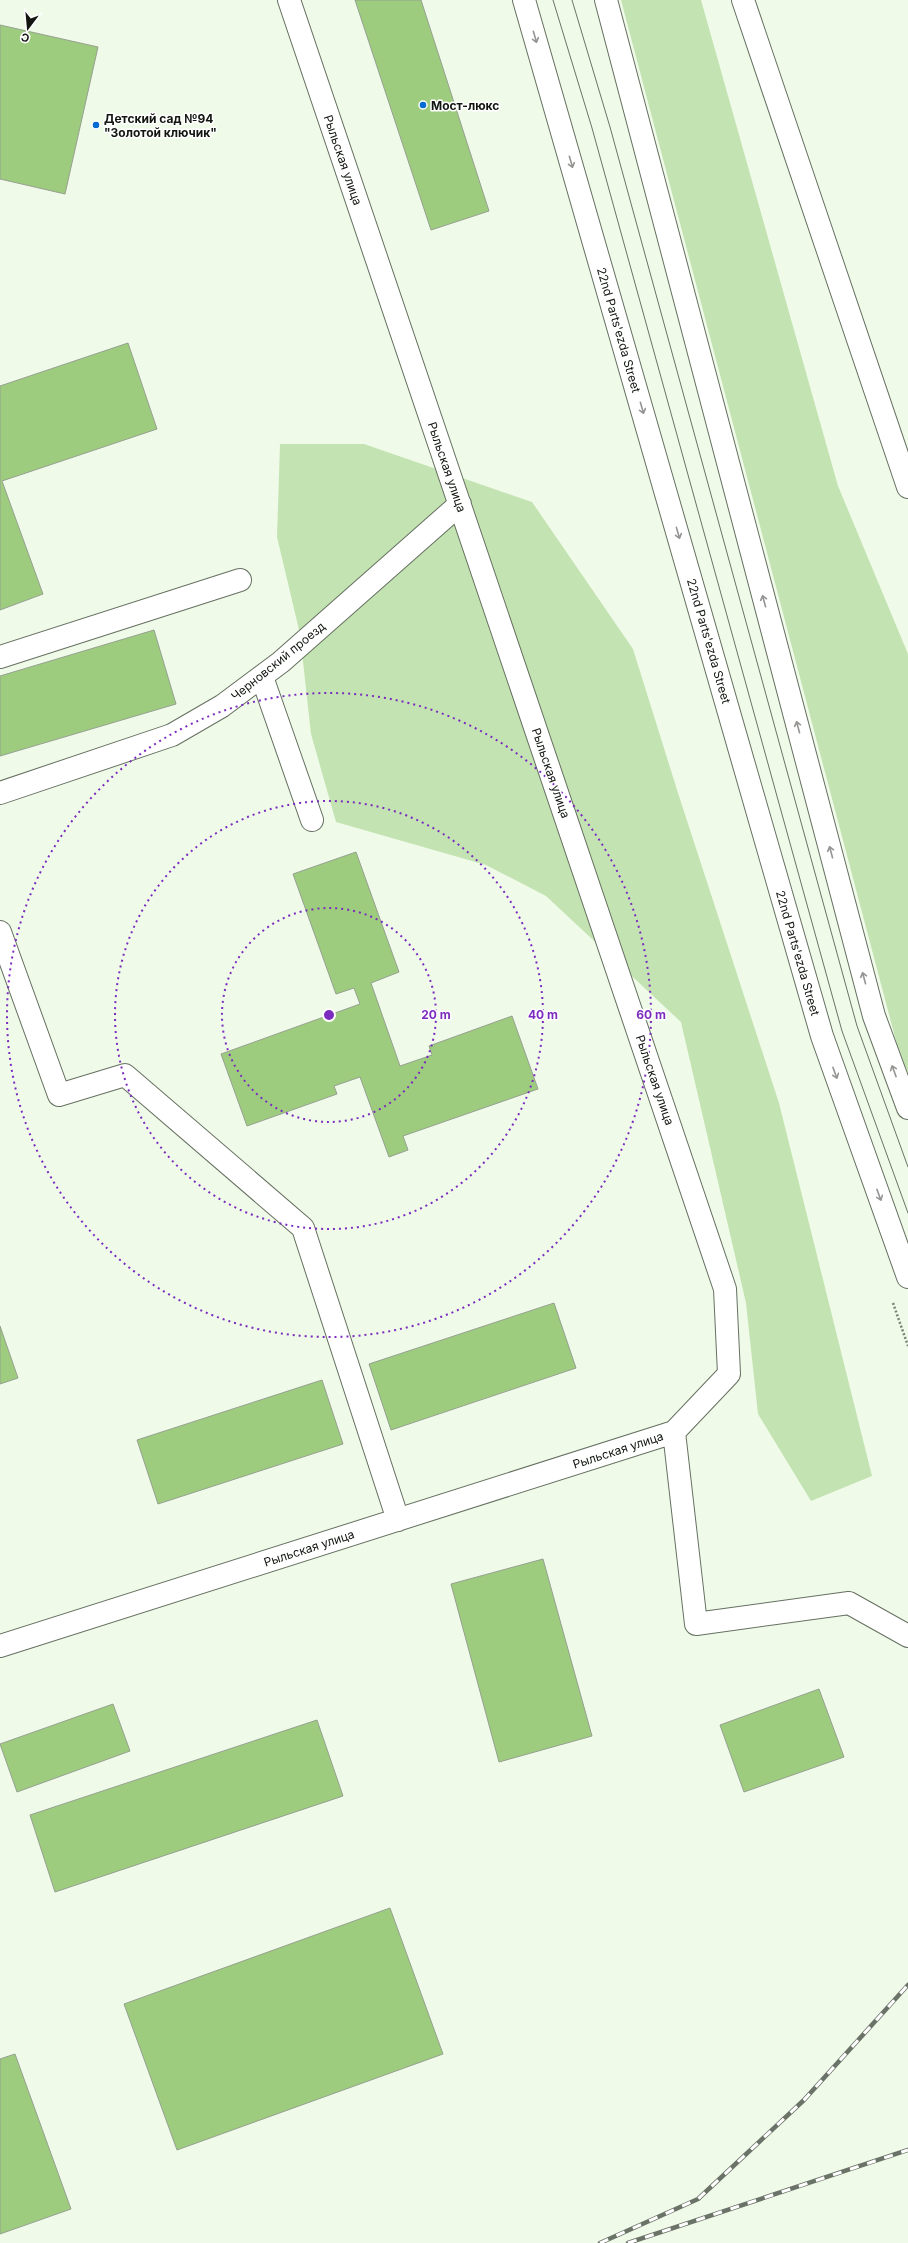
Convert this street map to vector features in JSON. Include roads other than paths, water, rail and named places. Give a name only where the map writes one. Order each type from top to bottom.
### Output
[{"type":"street","name":"Рыльская улица","points":[[0,1646],[674,1432],[729,1374],[725,1289],[289,0]]},
{"type":"street","name":"22nd Parts'ezda Street","points":[[524,0],[822,1036],[908,1277]]},
{"type":"street","points":[[606,0],[874,1016],[908,1108]]},
{"type":"street","points":[[743,0],[908,487]]},
{"type":"street","name":"Черновский проезд","points":[[0,793],[172,736],[222,706],[262,678],[460,504]]},
{"type":"street","points":[[0,657],[240,580]]},
{"type":"street","points":[[262,678],[312,820]]},
{"type":"street","points":[[0,932],[59,1095],[125,1075],[303,1228],[398,1520]]},
{"type":"street","points":[[674,1432],[696,1624],[849,1603],[908,1636]]},
{"type":"tram line","points":[[553,0],[592,128],[842,1031],[908,1213]]},
{"type":"tram line","points":[[572,0],[610,127],[857,1026],[908,1167]]},
{"type":"railway","points":[[600,2243],[698,2199],[804,2100],[908,1985]]},
{"type":"railway","points":[[628,2243],[908,2150]]},
{"type":"place","name":"Мост-люкс","points":[[423,105]]},
{"type":"place","name":"Детский сад №94 \"Золотой ключик\"","points":[[96,125]]}]
